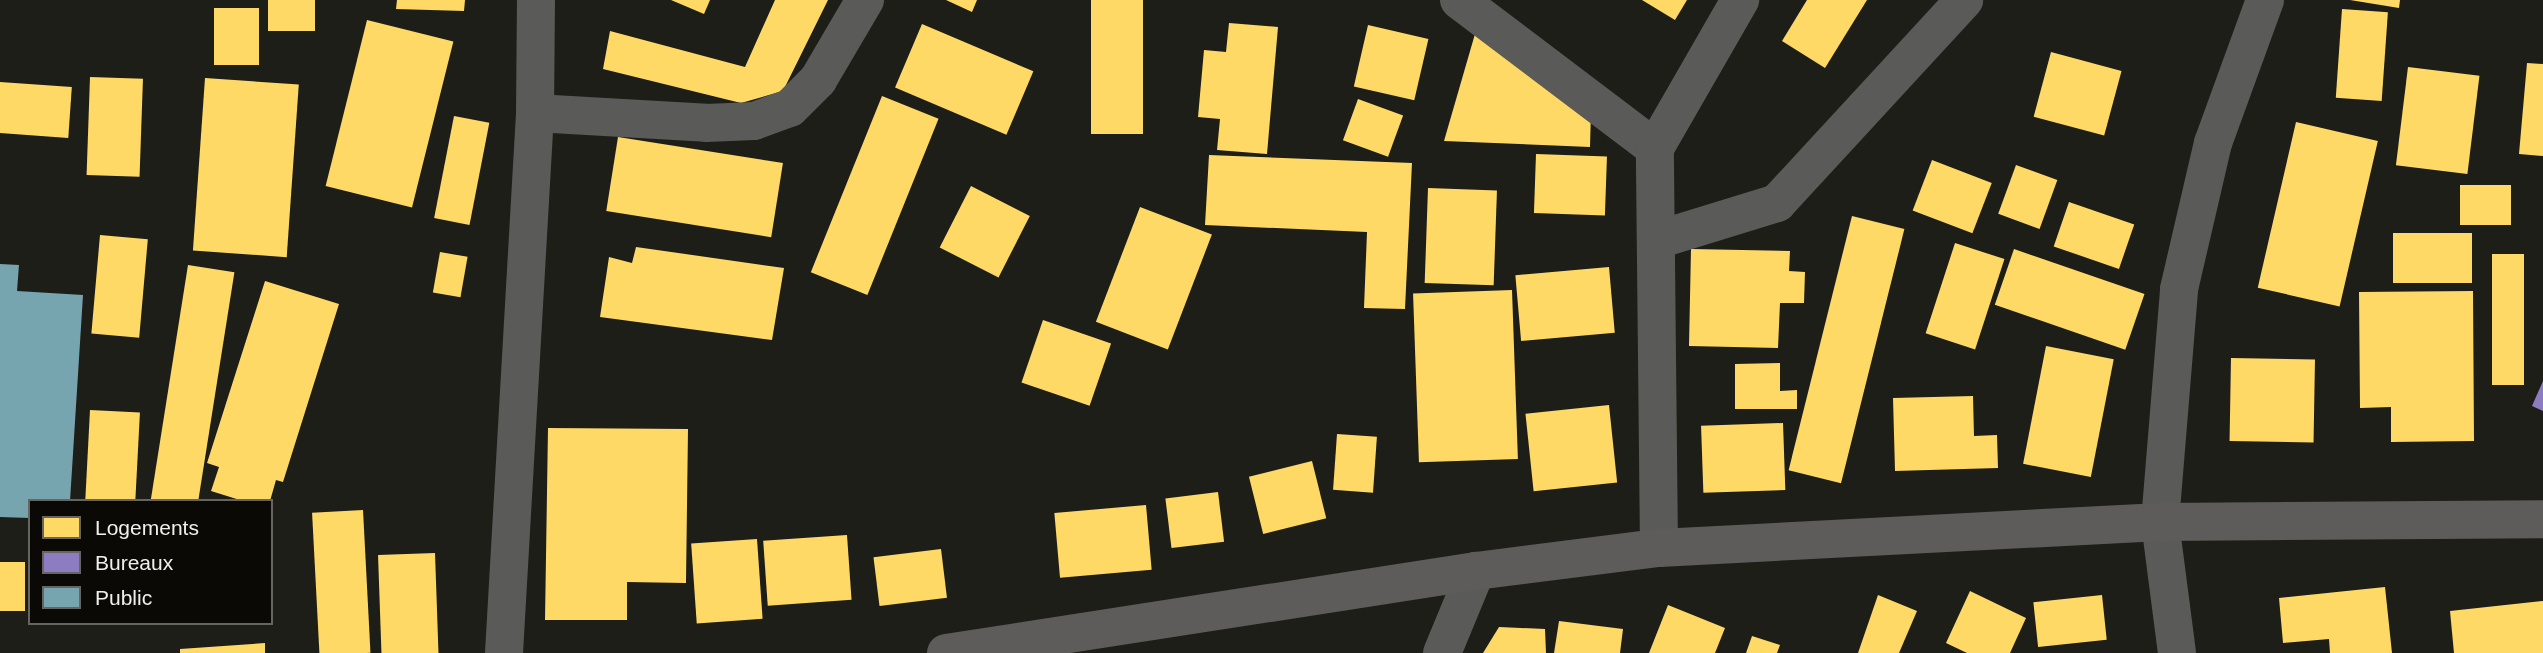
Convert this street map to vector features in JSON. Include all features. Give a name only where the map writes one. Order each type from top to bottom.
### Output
[{"type":"street","points":[[504,653],[535,113],[536,0]]},
{"type":"street","points":[[535,113],[706,123],[754,121],[790,108],[818,80],[865,0]]},
{"type":"street","points":[[1459,0],[1655,148]]},
{"type":"street","points":[[1660,548],[1655,148],[1741,0]]},
{"type":"street","points":[[1657,240],[1777,203],[1964,0]]},
{"type":"street","points":[[2177,653],[2160,523],[2179,289],[2213,143],[2265,0]]},
{"type":"street","points":[[946,653],[1476,571],[1660,548],[2160,523],[2543,519]]},
{"type":"street","points":[[1442,653],[1476,571]]},
{"type":"building: Logements","points":[[268,0],[315,0],[315,31],[268,31]]},
{"type":"building: Logements","points":[[397,0],[465,0],[464,11],[396,9]]},
{"type":"building: Logements","points":[[671,0],[710,0],[704,14]]},
{"type":"building: Logements","points":[[775,0],[828,0],[783,91],[741,103],[603,69],[610,31],[745,67]]},
{"type":"building: Logements","points":[[946,0],[977,0],[972,12]]},
{"type":"building: Logements","points":[[1091,0],[1143,0],[1143,134],[1091,134]]},
{"type":"building: Logements","points":[[1642,0],[1687,0],[1675,20]]},
{"type":"building: Logements","points":[[1807,0],[1867,0],[1825,68],[1782,41]]},
{"type":"building: Logements","points":[[2350,0],[2400,0],[2399,8]]},
{"type":"building: Logements","points":[[214,8],[259,8],[259,65],[214,65]]},
{"type":"building: Logements","points":[[2342,9],[2388,12],[2382,101],[2336,98]]},
{"type":"building: Logements","points":[[367,20],[453,42],[412,207],[326,186]]},
{"type":"building: Logements","points":[[1229,23],[1278,27],[1267,154],[1217,150],[1220,119],[1198,117],[1204,50],[1226,52]]},
{"type":"building: Logements","points":[[922,24],[1033,71],[1006,135],[895,88]]},
{"type":"building: Logements","points":[[1368,25],[1428,39],[1414,100],[1354,86]]},
{"type":"building: Logements","points":[[1477,27],[1591,110],[1590,147],[1444,141]]},
{"type":"building: Logements","points":[[2051,52],[2122,71],[2104,136],[2034,117]]},
{"type":"building: Logements","points":[[2527,63],[2543,64],[2543,156],[2519,154]]},
{"type":"building: Logements","points":[[2408,67],[2479,76],[2467,174],[2396,165]]},
{"type":"building: Logements","points":[[90,77],[143,79],[140,177],[87,175]]},
{"type":"building: Logements","points":[[205,78],[299,85],[287,257],[193,251]]},
{"type":"building: Logements","points":[[0,82],[72,87],[68,138],[0,133]]},
{"type":"building: Logements","points":[[882,96],[939,119],[867,295],[811,272]]},
{"type":"building: Logements","points":[[1358,99],[1403,115],[1388,157],[1343,140]]},
{"type":"building: Logements","points":[[454,116],[489,123],[469,225],[434,218]]},
{"type":"building: Logements","points":[[2296,122],[2378,141],[2340,307],[2258,288]]},
{"type":"building: Logements","points":[[618,137],[783,163],[771,237],[606,211]]},
{"type":"building: Logements","points":[[1536,154],[1607,156],[1605,215],[1534,213]]},
{"type":"building: Logements","points":[[1209,155],[1412,163],[1405,309],[1364,308],[1367,232],[1205,225]]},
{"type":"building: Logements","points":[[1932,160],[1992,183],[1972,233],[1913,210]]},
{"type":"building: Logements","points":[[2016,165],[2057,180],[2040,229],[1998,214]]},
{"type":"building: Logements","points":[[2460,185],[2511,185],[2511,225],[2460,225]]},
{"type":"building: Logements","points":[[971,186],[1030,216],[998,277],[940,247]]},
{"type":"building: Logements","points":[[1428,188],[1497,190],[1494,285],[1425,283]]},
{"type":"building: Logements","points":[[2069,202],[2134,224],[2119,269],[2054,246]]},
{"type":"building: Logements","points":[[1140,207],[1212,235],[1168,349],[1096,322]]},
{"type":"building: Logements","points":[[1852,216],[1904,229],[1841,483],[1789,470]]},
{"type":"building: Logements","points":[[2393,233],[2472,233],[2472,283],[2393,283]]},
{"type":"building: Logements","points":[[100,235],[148,239],[139,338],[91,334]]},
{"type":"building: Logements","points":[[1955,243],[2004,259],[1975,349],[1926,333]]},
{"type":"building: Logements","points":[[636,247],[784,268],[772,340],[600,317],[609,257],[632,263]]},
{"type":"building: Logements","points":[[1691,249],[1790,251],[1789,271],[1805,272],[1804,303],[1780,303],[1778,348],[1689,346]]},
{"type":"building: Logements","points":[[2014,249],[2144,294],[2125,350],[1995,305]]},
{"type":"building: Logements","points":[[440,252],[468,257],[460,297],[433,292]]},
{"type":"building: Logements","points":[[2492,254],[2524,254],[2524,385],[2492,385]]},
{"type":"building: Logements","points":[[188,265],[234,272],[199,499],[151,499]]},
{"type":"building: Logements","points":[[1609,267],[1615,333],[1521,341],[1515,275]]},
{"type":"building: Logements","points":[[265,281],[339,304],[283,482],[276,480],[271,499],[237,499],[211,491],[219,467],[207,463]]},
{"type":"building: Logements","points":[[1512,290],[1518,459],[1419,462],[1413,293]]},
{"type":"building: Logements","points":[[2473,291],[2474,441],[2391,442],[2391,407],[2360,408],[2359,292]]},
{"type":"building: Logements","points":[[1043,320],[1111,343],[1090,406],[1022,382]]},
{"type":"building: Logements","points":[[2046,346],[2114,359],[2091,477],[2023,464]]},
{"type":"building: Logements","points":[[2231,358],[2315,359],[2314,442],[2230,441]]},
{"type":"building: Logements","points":[[1780,363],[1780,391],[1797,390],[1797,409],[1735,409],[1735,364]]},
{"type":"building: Logements","points":[[1973,396],[1974,436],[1997,435],[1998,468],[1895,471],[1893,398]]},
{"type":"building: Logements","points":[[1609,405],[1617,483],[1534,491],[1525,414]]},
{"type":"building: Logements","points":[[90,410],[140,413],[135,499],[85,499]]},
{"type":"building: Logements","points":[[1783,423],[1785,490],[1703,493],[1701,426]]},
{"type":"building: Logements","points":[[548,428],[688,429],[686,583],[627,582],[627,620],[545,620]]},
{"type":"building: Logements","points":[[1337,434],[1377,437],[1373,493],[1333,490]]},
{"type":"building: Logements","points":[[1312,461],[1326,518],[1263,534],[1249,477]]},
{"type":"building: Logements","points":[[1218,492],[1224,542],[1171,548],[1165,498]]},
{"type":"building: Logements","points":[[1146,505],[1152,570],[1060,578],[1054,513]]},
{"type":"building: Logements","points":[[363,510],[370,653],[319,653],[312,513]]},
{"type":"building: Logements","points":[[847,535],[852,600],[768,606],[763,541]]},
{"type":"building: Logements","points":[[757,539],[763,619],[697,623],[691,544]]},
{"type":"building: Logements","points":[[941,549],[947,598],[879,606],[874,557]]},
{"type":"building: Logements","points":[[435,553],[438,653],[381,653],[378,555]]},
{"type":"building: Logements","points":[[0,562],[25,562],[25,611],[0,611]]},
{"type":"building: Logements","points":[[2385,587],[2392,653],[2330,653],[2329,639],[2283,643],[2279,598]]},
{"type":"building: Logements","points":[[1970,591],[2026,618],[2010,653],[1967,653],[1946,643]]},
{"type":"building: Logements","points":[[1878,595],[1917,611],[1899,653],[1858,653]]},
{"type":"building: Logements","points":[[2102,595],[2107,640],[2038,647],[2033,602]]},
{"type":"building: Logements","points":[[2543,601],[2543,653],[2454,653],[2450,611]]},
{"type":"building: Logements","points":[[1668,605],[1725,628],[1715,653],[1649,653]]},
{"type":"building: Logements","points":[[1559,621],[1623,629],[1620,653],[1554,653]]},
{"type":"building: Logements","points":[[1499,627],[1545,629],[1546,653],[1483,653]]},
{"type":"building: Logements","points":[[1752,636],[1780,645],[1777,653],[1746,653]]},
{"type":"building: Logements","points":[[265,643],[265,653],[180,653],[180,649]]},
{"type":"building: Bureaux","points":[[2543,381],[2543,411],[2532,406]]},
{"type":"building: Public","points":[[0,264],[19,265],[17,291],[83,295],[70,499],[28,499],[28,518],[0,517]]}]
